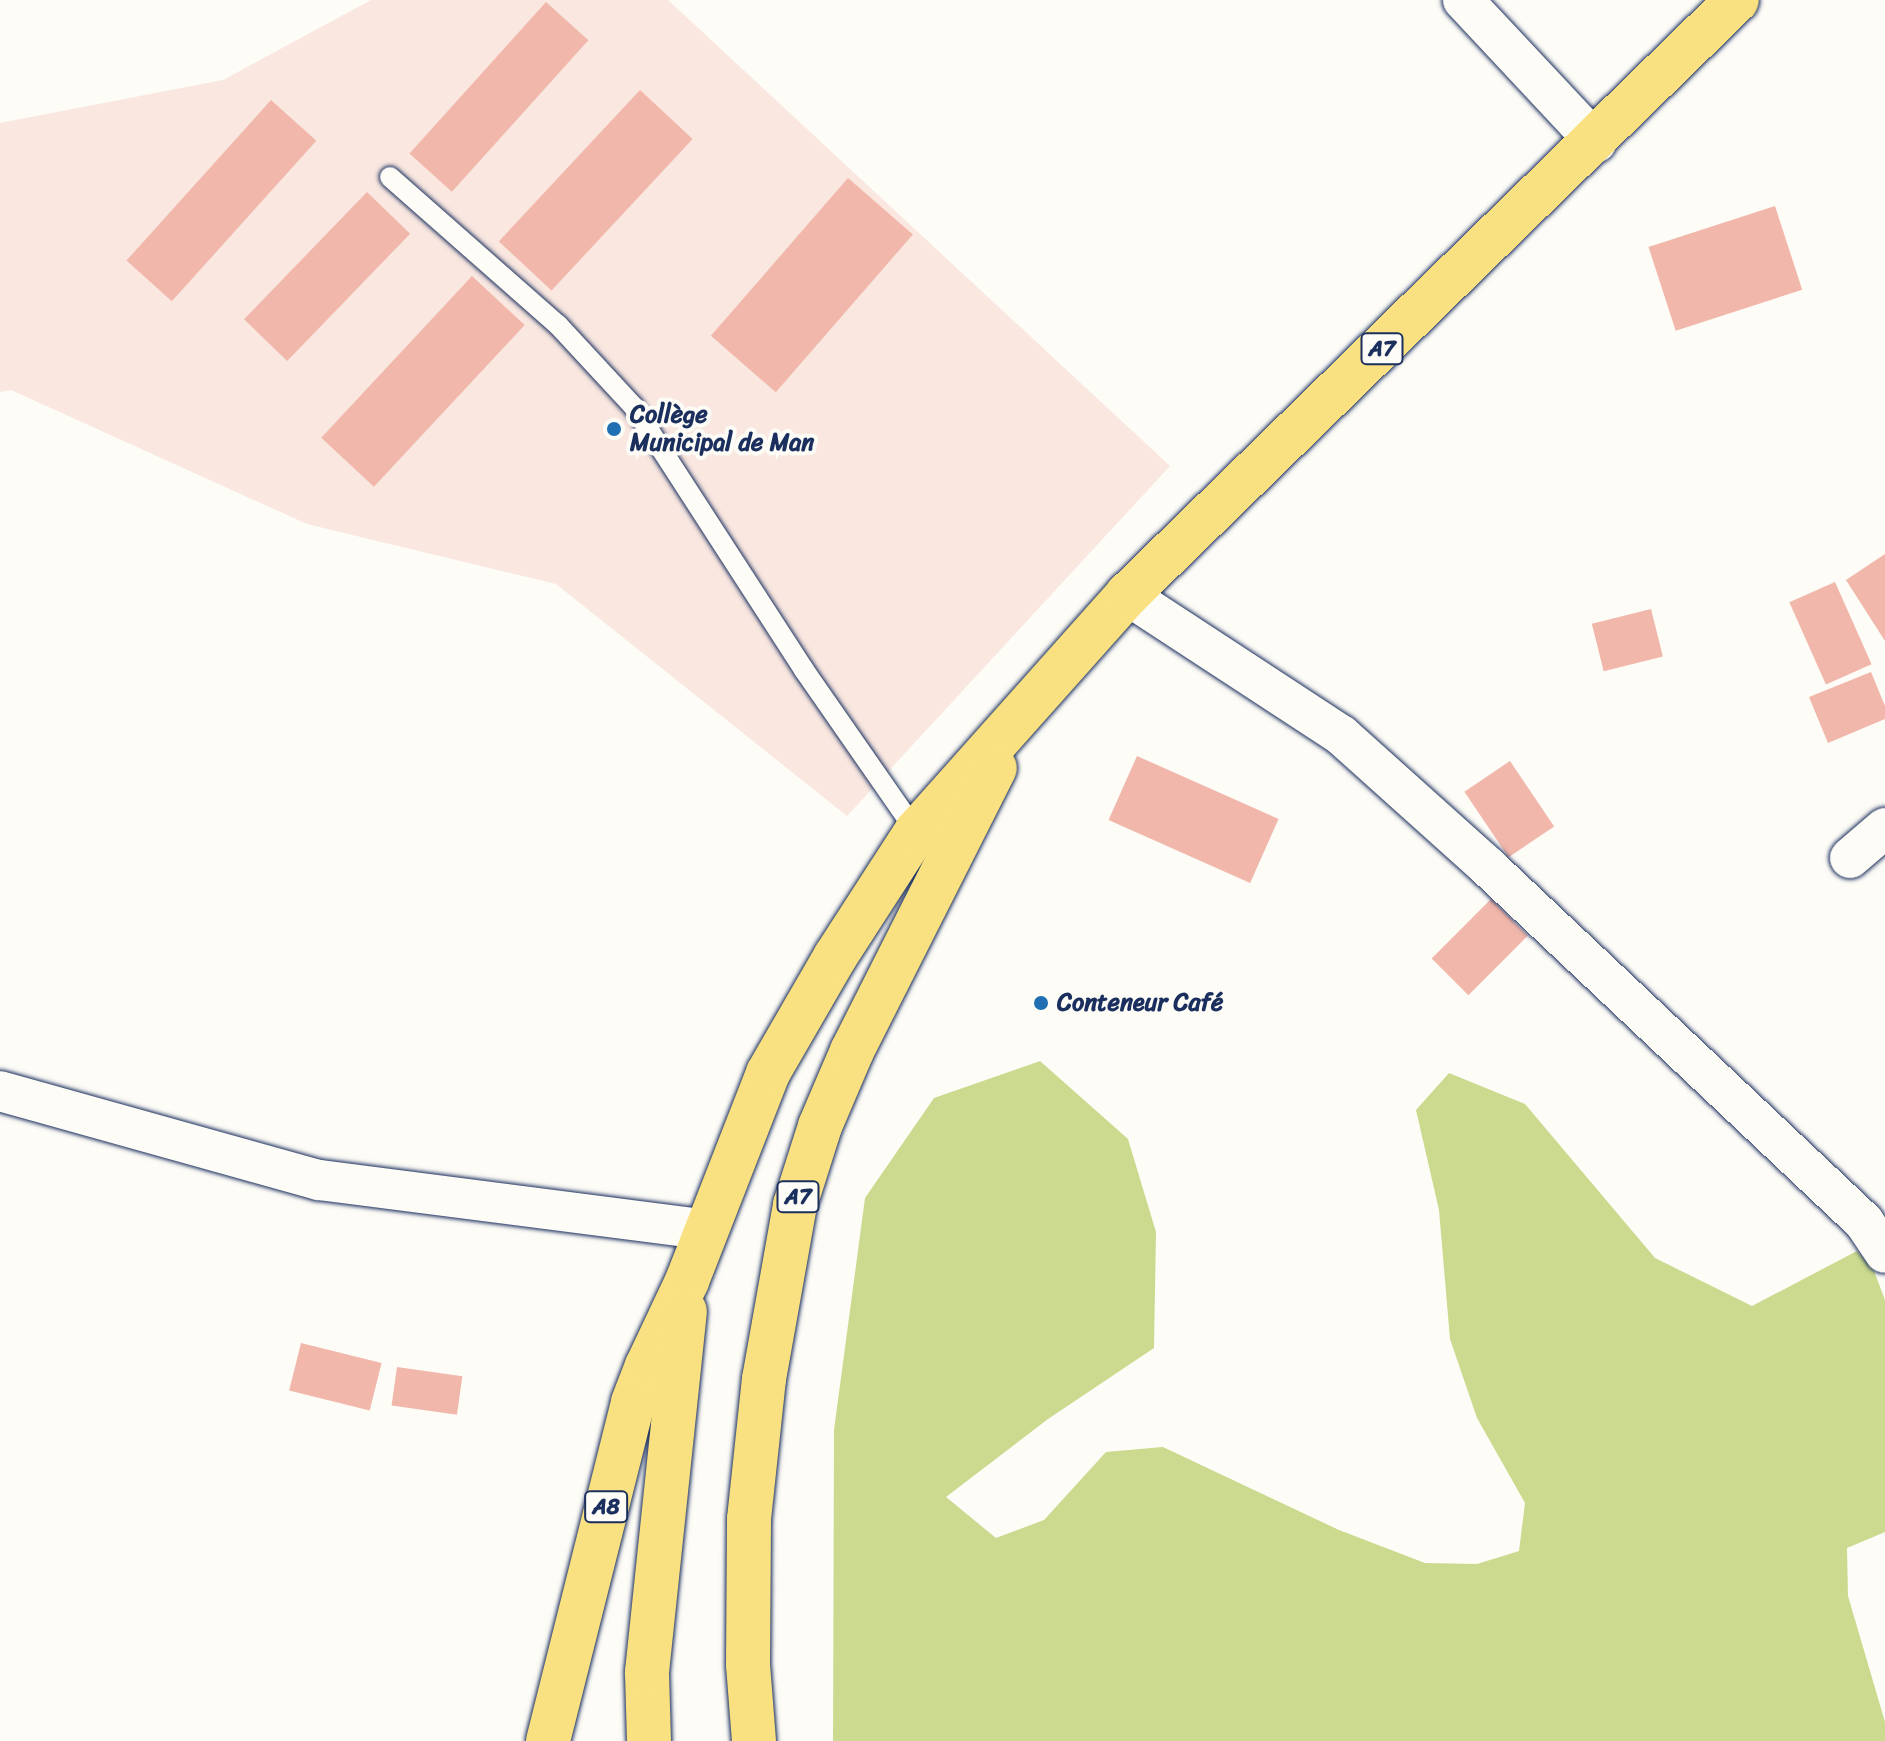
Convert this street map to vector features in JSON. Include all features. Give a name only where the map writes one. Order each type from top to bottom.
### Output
[{"type":"main road","name":"A7","points":[[649,1741],[647,1672],[687,1281],[768,1073],[835,957],[931,847],[1030,702],[1127,595],[1596,142],[1737,0]]},
{"type":"main road","name":"A7","points":[[754,1741],[748,1664],[749,1519],[764,1379],[795,1205],[820,1126],[931,847]]},
{"type":"main road","name":"A8","points":[[548,1741],[633,1402],[687,1281]]},
{"type":"street","points":[[1463,0],[1596,142]]},
{"type":"street","points":[[1127,595],[1341,735],[1488,867],[1864,1222],[1885,1253]]},
{"type":"street","points":[[1850,858],[1885,828]]},
{"type":"street","points":[[0,1091],[319,1180],[707,1230]]},
{"type":"lane","points":[[390,177],[558,325],[634,407],[804,670],[931,847]]},
{"type":"shaded area","name":"Collège Municipal de Man","points":[[371,0],[668,0],[1170,466],[847,816],[556,584],[307,524],[11,390],[0,392],[0,123],[223,80]]},
{"type":"green space","points":[[1040,1061],[1128,1139],[1156,1232],[1154,1348],[1048,1419],[946,1497],[996,1538],[1044,1520],[1106,1452],[1163,1447],[1339,1530],[1425,1563],[1477,1564],[1519,1551],[1525,1503],[1477,1418],[1450,1339],[1439,1210],[1416,1110],[1449,1073],[1525,1104],[1655,1258],[1752,1306],[1857,1251],[1874,1271],[1885,1300],[1885,1532],[1847,1548],[1848,1596],[1885,1722],[1885,1741],[833,1741],[834,1430],[865,1198],[934,1098]]},
{"type":"building","points":[[546,2],[588,40],[452,192],[409,154]]},
{"type":"building","points":[[640,90],[693,139],[551,290],[499,241]]},
{"type":"building","points":[[271,100],[316,141],[172,301],[126,261]]},
{"type":"building","points":[[848,178],[913,234],[776,392],[711,336]]},
{"type":"building","points":[[367,192],[410,234],[287,361],[244,319]]},
{"type":"building","points":[[1775,206],[1802,290],[1676,331],[1649,247]]},
{"type":"building","points":[[472,276],[525,325],[374,487],[321,438]]},
{"type":"building","points":[[1885,554],[1885,641],[1846,580]]},
{"type":"building","points":[[1835,582],[1872,664],[1826,685],[1789,602]]},
{"type":"building","points":[[1651,609],[1663,657],[1604,671],[1592,624]]},
{"type":"building","points":[[1871,672],[1885,706],[1885,719],[1828,743],[1809,697]]},
{"type":"building","points":[[1137,756],[1279,819],[1250,883],[1109,820]]},
{"type":"building","points":[[1510,761],[1554,826],[1509,857],[1464,792]]},
{"type":"building","points":[[1491,899],[1528,936],[1468,995],[1432,958]]},
{"type":"building","points":[[301,1343],[382,1363],[370,1411],[289,1391]]},
{"type":"building","points":[[397,1367],[462,1376],[457,1415],[392,1406]]},
{"type":"place","name":"Collège Municipal de Man","points":[[614,429]]},
{"type":"place","name":"Conteneur Café","points":[[1041,1003]]}]
